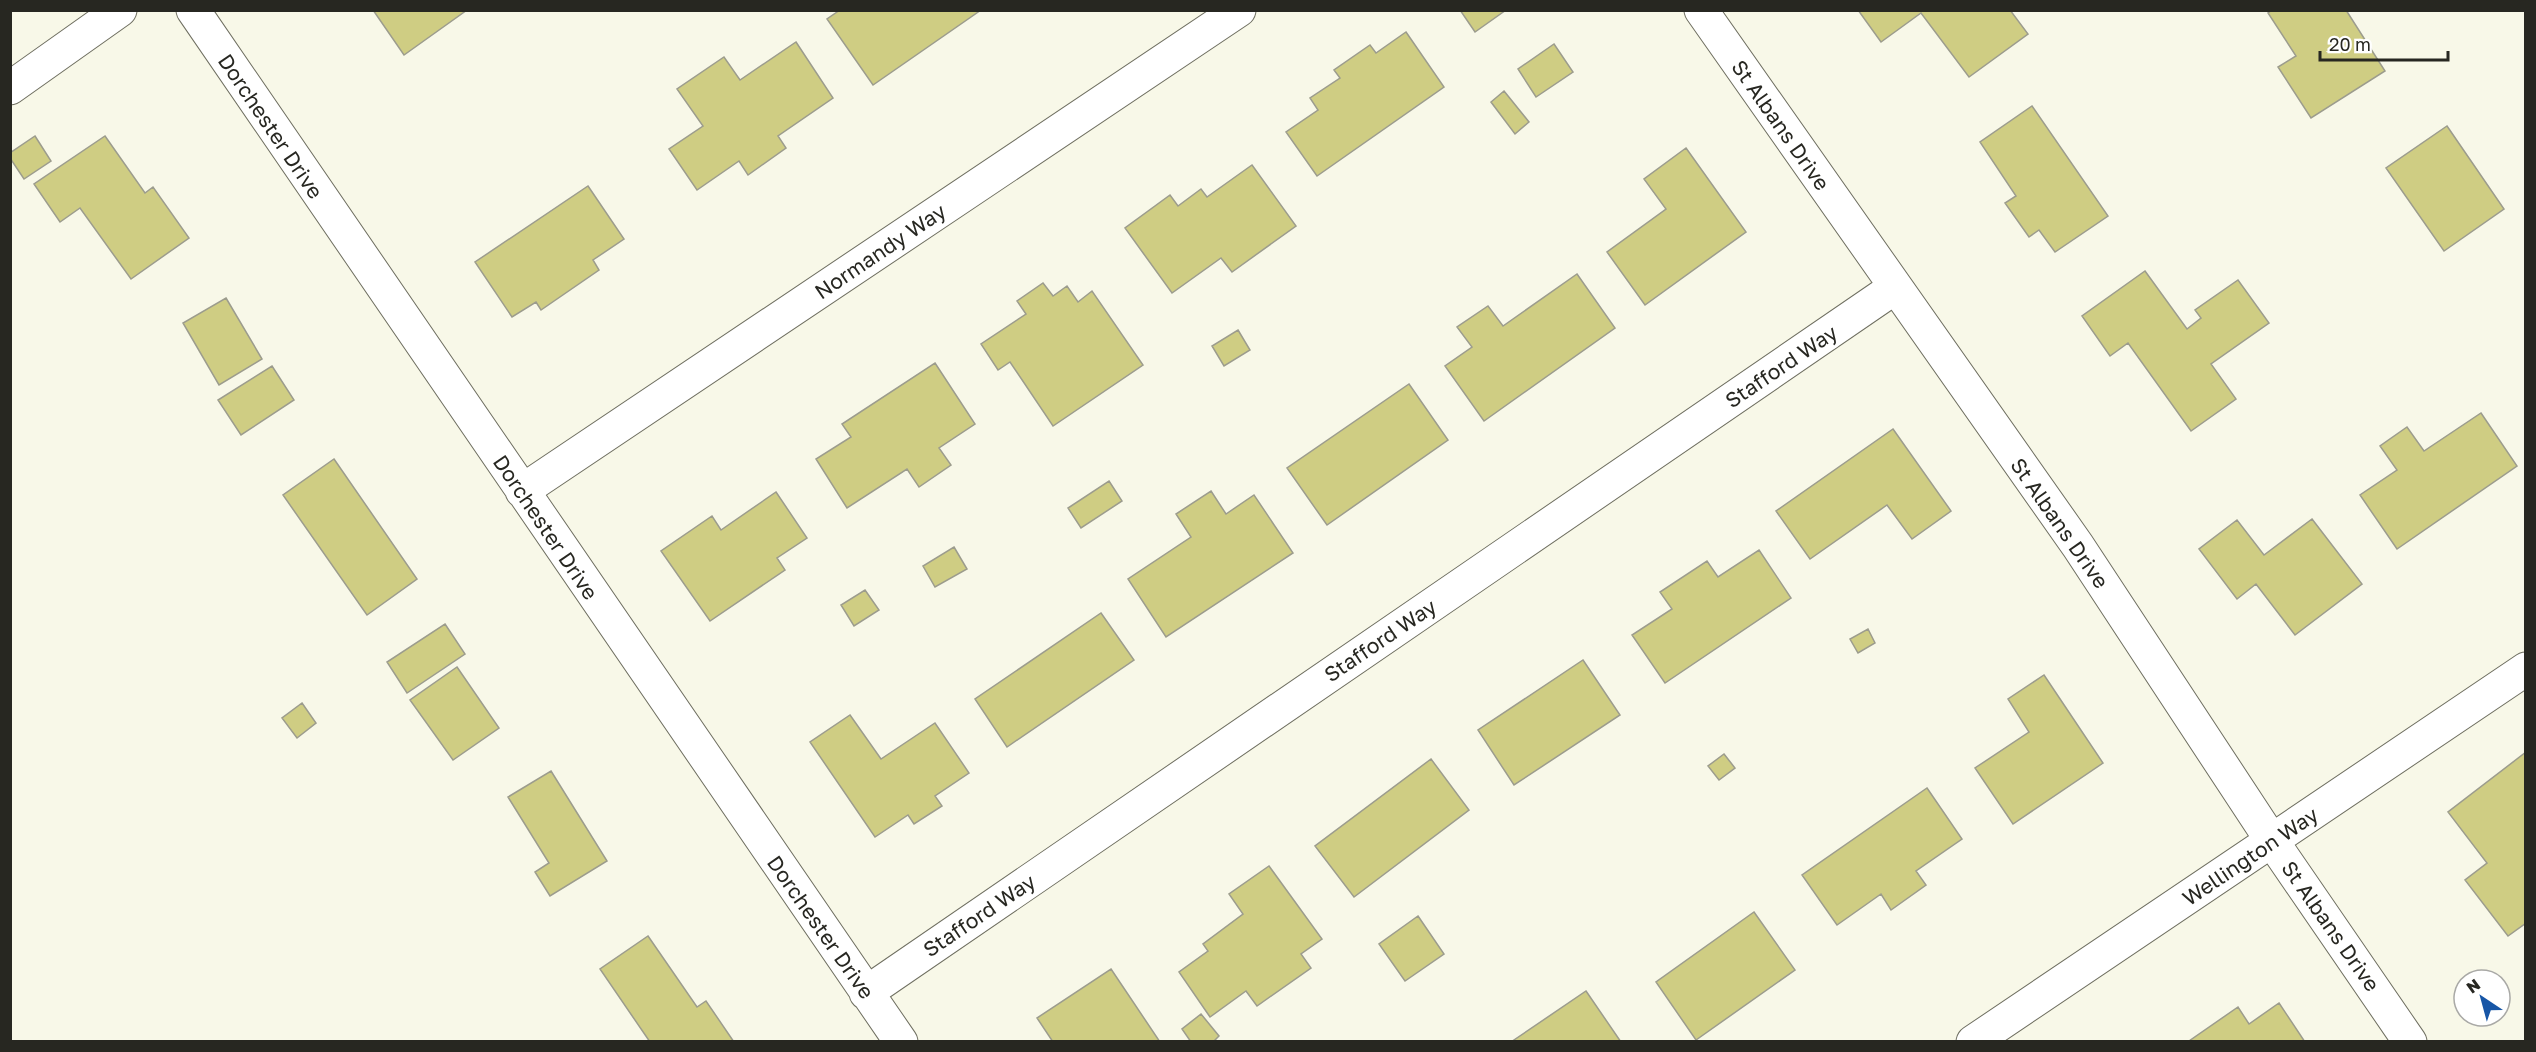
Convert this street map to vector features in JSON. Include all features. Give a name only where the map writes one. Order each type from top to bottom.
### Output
[{"type":"street","points":[[10,88],[120,10]]},
{"type":"street","name":"Dorchester Drive","points":[[193,10],[901,1041]]},
{"type":"street","name":"Normandy Way","points":[[522,491],[1239,10]]},
{"type":"street","name":"St Albans Drive","points":[[1701,10],[1894,288],[2078,546],[2272,841],[2410,1041]]},
{"type":"street","name":"Stafford Way","points":[[866,993],[1894,288]]},
{"type":"street","name":"Wellington Way","points":[[1973,1041],[2526,669]]},
{"type":"building","points":[[373,10],[467,10],[404,55]]},
{"type":"building","points":[[840,10],[981,10],[873,85],[827,19]]},
{"type":"building","points":[[1460,10],[1506,10],[1475,32]]},
{"type":"building","points":[[1858,10],[2010,10],[2028,34],[1969,77],[1921,13],[1881,42]]},
{"type":"building","points":[[2272,10],[2346,10],[2385,71],[2311,118],[2278,67],[2296,56],[2268,13]]},
{"type":"building","points":[[1406,32],[1444,87],[1317,176],[1286,132],[1318,110],[1310,98],[1340,78],[1334,70],[1370,45],[1376,53]]},
{"type":"building","points":[[796,42],[833,98],[778,136],[786,148],[748,175],[739,161],[697,190],[669,149],[703,126],[677,89],[724,57],[740,80]]},
{"type":"building","points":[[1554,44],[1573,72],[1536,97],[1518,69]]},
{"type":"building","points":[[1504,91],[1529,122],[1515,134],[1491,102]]},
{"type":"building","points":[[2032,106],[2108,216],[2055,252],[2039,230],[2029,237],[2005,203],[2016,196],[1980,142]]},
{"type":"building","points":[[2447,126],[2504,209],[2444,251],[2386,168]]},
{"type":"building","points":[[35,136],[51,161],[24,179],[10,158],[10,153]]},
{"type":"building","points":[[105,136],[145,193],[153,187],[189,238],[131,279],[80,208],[60,222],[34,184]]},
{"type":"building","points":[[1686,148],[1746,232],[1645,305],[1607,252],[1666,209],[1644,179]]},
{"type":"building","points":[[1252,165],[1296,226],[1232,272],[1221,258],[1172,293],[1125,228],[1170,195],[1178,206],[1201,189],[1207,197]]},
{"type":"building","points":[[588,186],[624,239],[593,260],[599,270],[541,310],[536,302],[512,317],[475,262]]},
{"type":"building","points":[[2145,271],[2187,329],[2201,318],[2195,310],[2238,280],[2269,323],[2211,364],[2236,399],[2191,431],[2128,343],[2110,356],[2082,316]]},
{"type":"building","points":[[1577,274],[1615,328],[1484,421],[1445,366],[1472,347],[1457,327],[1488,306],[1503,326]]},
{"type":"building","points":[[1043,283],[1053,296],[1067,286],[1078,302],[1092,291],[1143,365],[1053,426],[1010,362],[998,370],[981,344],[1026,314],[1017,301]]},
{"type":"building","points":[[226,298],[262,359],[219,385],[183,323]]},
{"type":"building","points":[[1238,330],[1250,350],[1224,366],[1212,346]]},
{"type":"building","points":[[935,363],[975,424],[939,448],[951,465],[919,487],[907,469],[847,508],[816,459],[851,437],[842,424]]},
{"type":"building","points":[[272,366],[294,400],[241,435],[218,400]]},
{"type":"building","points":[[1409,384],[1448,440],[1327,525],[1287,468]]},
{"type":"building","points":[[2481,413],[2517,466],[2397,549],[2360,495],[2397,470],[2380,446],[2407,427],[2424,451]]},
{"type":"building","points":[[1893,429],[1951,511],[1912,539],[1887,505],[1810,559],[1776,511]]},
{"type":"building","points":[[334,459],[417,579],[367,615],[283,495]]},
{"type":"building","points":[[1109,481],[1122,501],[1081,528],[1068,508]]},
{"type":"building","points":[[1211,491],[1226,514],[1254,495],[1293,553],[1166,637],[1128,579],[1191,537],[1176,514]]},
{"type":"building","points":[[776,492],[807,538],[777,558],[785,570],[710,621],[661,551],[712,516],[721,530]]},
{"type":"building","points":[[2312,519],[2362,584],[2295,635],[2256,584],[2237,599],[2199,549],[2237,520],[2264,555]]},
{"type":"building","points":[[954,547],[967,569],[935,587],[923,566]]},
{"type":"building","points":[[1759,550],[1791,598],[1665,683],[1632,635],[1672,609],[1660,592],[1707,561],[1718,577]]},
{"type":"building","points":[[865,590],[879,610],[854,626],[841,605]]},
{"type":"building","points":[[1101,613],[1134,660],[1007,747],[975,699]]},
{"type":"building","points":[[445,624],[465,654],[407,693],[387,662]]},
{"type":"building","points":[[1868,629],[1875,643],[1858,653],[1850,639]]},
{"type":"building","points":[[1583,660],[1620,715],[1514,785],[1478,730]]},
{"type":"building","points":[[457,667],[499,728],[453,760],[410,700]]},
{"type":"building","points":[[2044,675],[2103,763],[2013,824],[1975,768],[2029,732],[2008,699]]},
{"type":"building","points":[[302,703],[316,723],[297,738],[282,718]]},
{"type":"building","points":[[850,715],[881,759],[935,723],[969,773],[935,796],[942,806],[914,824],[908,815],[875,837],[810,742]]},
{"type":"building","points":[[2526,752],[2526,923],[2508,936],[2465,880],[2487,863],[2448,812]]},
{"type":"building","points":[[1724,754],[1735,768],[1719,780],[1708,766]]},
{"type":"building","points":[[1431,759],[1469,810],[1354,897],[1315,846]]},
{"type":"building","points":[[551,771],[607,861],[550,896],[535,872],[549,863],[508,797]]},
{"type":"building","points":[[1927,788],[1962,839],[1916,871],[1926,885],[1891,910],[1881,894],[1837,925],[1802,875]]},
{"type":"building","points":[[1269,866],[1322,939],[1301,954],[1311,968],[1257,1006],[1246,991],[1210,1017],[1179,972],[1208,951],[1203,944],[1243,914],[1229,894]]},
{"type":"building","points":[[1754,912],[1795,970],[1696,1040],[1656,982]]},
{"type":"building","points":[[1418,916],[1444,954],[1405,981],[1379,944]]},
{"type":"building","points":[[648,936],[697,1007],[706,1001],[734,1042],[650,1042],[600,969]]},
{"type":"building","points":[[1111,969],[1160,1042],[1053,1042],[1037,1018]]},
{"type":"building","points":[[1586,991],[1621,1042],[1511,1042]]},
{"type":"building","points":[[2279,1003],[2305,1042],[2189,1041],[2238,1007],[2249,1024]]},
{"type":"building","points":[[1201,1014],[1219,1036],[1213,1042],[1191,1042],[1182,1029]]}]
